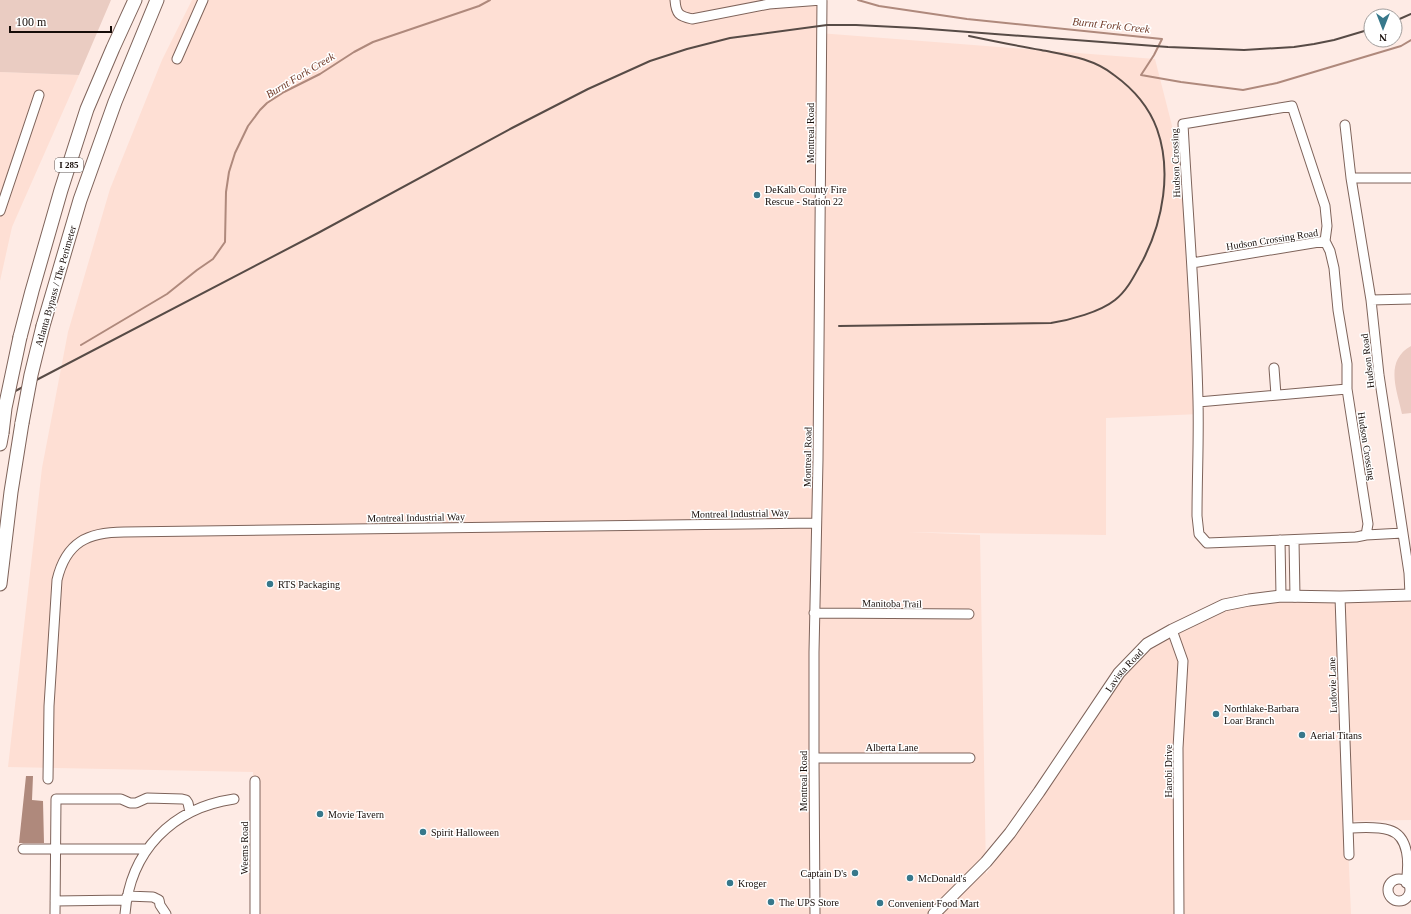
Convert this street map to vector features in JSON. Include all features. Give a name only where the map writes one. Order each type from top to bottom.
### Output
[{"type":"highway","name":"Atlanta Bypass / The Perimeter","points":[[1,438],[5,408],[20,337],[57,205],[87,109],[113,48],[136,0]]},
{"type":"highway","name":"Atlanta Bypass / The Perimeter","points":[[0,584],[11,492],[22,424],[31,375],[43,326],[80,200],[116,102],[157,0]]},
{"type":"main road","name":"Lavista Road","points":[[934,914],[986,862],[1010,833],[1119,674],[1147,644],[1224,605],[1249,600],[1282,596],[1340,597],[1411,595]]},
{"type":"street","points":[[178,60],[203,0]]},
{"type":"street","points":[[675,0],[676,10],[682,16],[692,19],[769,4],[822,0]]},
{"type":"street","name":"Montreal Road","points":[[815,914],[814,613],[819,452],[822,0]]},
{"type":"street","points":[[0,211],[39,95]]},
{"type":"street","name":"Hudson Crossing","points":[[1325,241],[1327,226],[1325,206],[1292,106],[1183,124],[1192,263],[1198,402],[1197,516],[1199,534],[1207,543],[1356,537],[1403,533]]},
{"type":"street","name":"Hudson Road","points":[[1345,125],[1350,178],[1371,300],[1379,375],[1411,595]]},
{"type":"street","points":[[1350,178],[1411,178]]},
{"type":"street","name":"Hudson Crossing Road","points":[[1192,263],[1325,241],[1330,251],[1334,268],[1338,310],[1347,364],[1348,389]]},
{"type":"street","points":[[1371,300],[1411,299]]},
{"type":"street","points":[[1274,368],[1276,395]]},
{"type":"street","points":[[1198,402],[1348,389]]},
{"type":"street","name":"Hudson Crossing","points":[[1348,389],[1368,524],[1366,535]]},
{"type":"street","name":"Montreal Industrial Way","points":[[48,779],[49,706],[58,575],[67,554],[79,542],[94,534],[110,532],[816,523]]},
{"type":"street","points":[[1280,540],[1282,596]]},
{"type":"street","points":[[1294,540],[1295,597]]},
{"type":"street","name":"Ludovie Lane","points":[[1340,597],[1349,855]]},
{"type":"street","name":"Manitoba Trail","points":[[814,613],[969,614]]},
{"type":"street","name":"Harobi Drive","points":[[1172,630],[1183,661],[1178,748],[1179,914]]},
{"type":"street","name":"Alberta Lane","points":[[814,758],[970,758]]},
{"type":"street","name":"Weems Road","points":[[255,781],[255,914]]},
{"type":"street","points":[[55,914],[56,799],[121,799],[125,802],[136,804],[147,798],[182,799],[186,800],[188,803],[190,812]]},
{"type":"street","points":[[125,914],[127,900],[136,869],[147,849],[162,832],[175,821],[190,812],[211,804],[234,799]]},
{"type":"street","points":[[1348,828],[1376,828],[1391,830],[1401,837],[1407,854],[1408,873],[1406,883]]},
{"type":"street","points":[[23,849],[147,849]]},
{"type":"street","points":[[55,901],[127,900],[153,897],[159,900],[160,905],[166,914]]},
{"type":"shaded area","points":[[0,0],[111,0],[79,75],[0,72]]},
{"type":"shaded area","points":[[192,0],[820,0],[819,33],[1155,59],[1181,161],[1200,414],[1106,418],[1106,535],[908,532],[980,535],[986,874],[1053,780],[1106,686],[1148,644],[1192,618],[1283,595],[1411,595],[1411,820],[1347,821],[1351,914],[255,914],[253,772],[8,767],[42,468],[68,332],[110,189],[162,60]]},
{"type":"shaded area","points":[[0,72],[79,75],[12,227],[0,281]]},
{"type":"shaded area","points":[[1411,346],[1411,413],[1402,414],[1394,377],[1395,368],[1403,352]]},
{"type":"shaded area","points":[[26,776],[33,776],[32,800],[43,801],[44,843],[19,843]]},
{"type":"waterway","name":"Burnt Fork Creek","points":[[81,345],[167,294],[213,259],[225,242],[226,192],[229,172],[235,153],[248,126],[267,103],[284,92],[320,74],[354,52],[373,42],[479,6],[490,0]]},
{"type":"waterway","name":"Burnt Fork Creek","points":[[858,0],[879,6],[967,19],[1162,39],[1141,75],[1243,90],[1277,83],[1401,46],[1411,40]]},
{"type":"railway","points":[[1403,18],[1411,14]]},
{"type":"railway","points":[[0,399],[318,233],[512,128],[588,89],[650,61],[687,49],[730,38],[827,25],[916,28],[1168,47],[1244,50],[1294,47],[1314,44],[1363,31]]},
{"type":"railway","points":[[839,326],[1051,323],[1076,318],[1093,312],[1109,304],[1120,296],[1134,276],[1150,245],[1156,229],[1163,196],[1164,162],[1162,145],[1154,121],[1139,99],[1127,86],[1106,69],[1088,61],[969,36]]},
{"type":"place","name":"DeKalb County Fire Rescue - Station 22","points":[[757,195]]},
{"type":"place","name":"RTS Packaging","points":[[270,584]]},
{"type":"place","name":"Northlake-Barbara Loar Branch","points":[[1216,714]]},
{"type":"place","name":"Aerial Titans","points":[[1302,735]]},
{"type":"place","name":"Movie Tavern","points":[[320,814]]},
{"type":"place","name":"Spirit Halloween","points":[[423,832]]},
{"type":"place","name":"Captain D's","points":[[855,873]]},
{"type":"place","name":"McDonald's","points":[[910,878]]},
{"type":"place","name":"Kroger","points":[[730,883]]},
{"type":"place","name":"The UPS Store","points":[[771,902]]},
{"type":"place","name":"Convenient Food Mart","points":[[880,903]]}]
